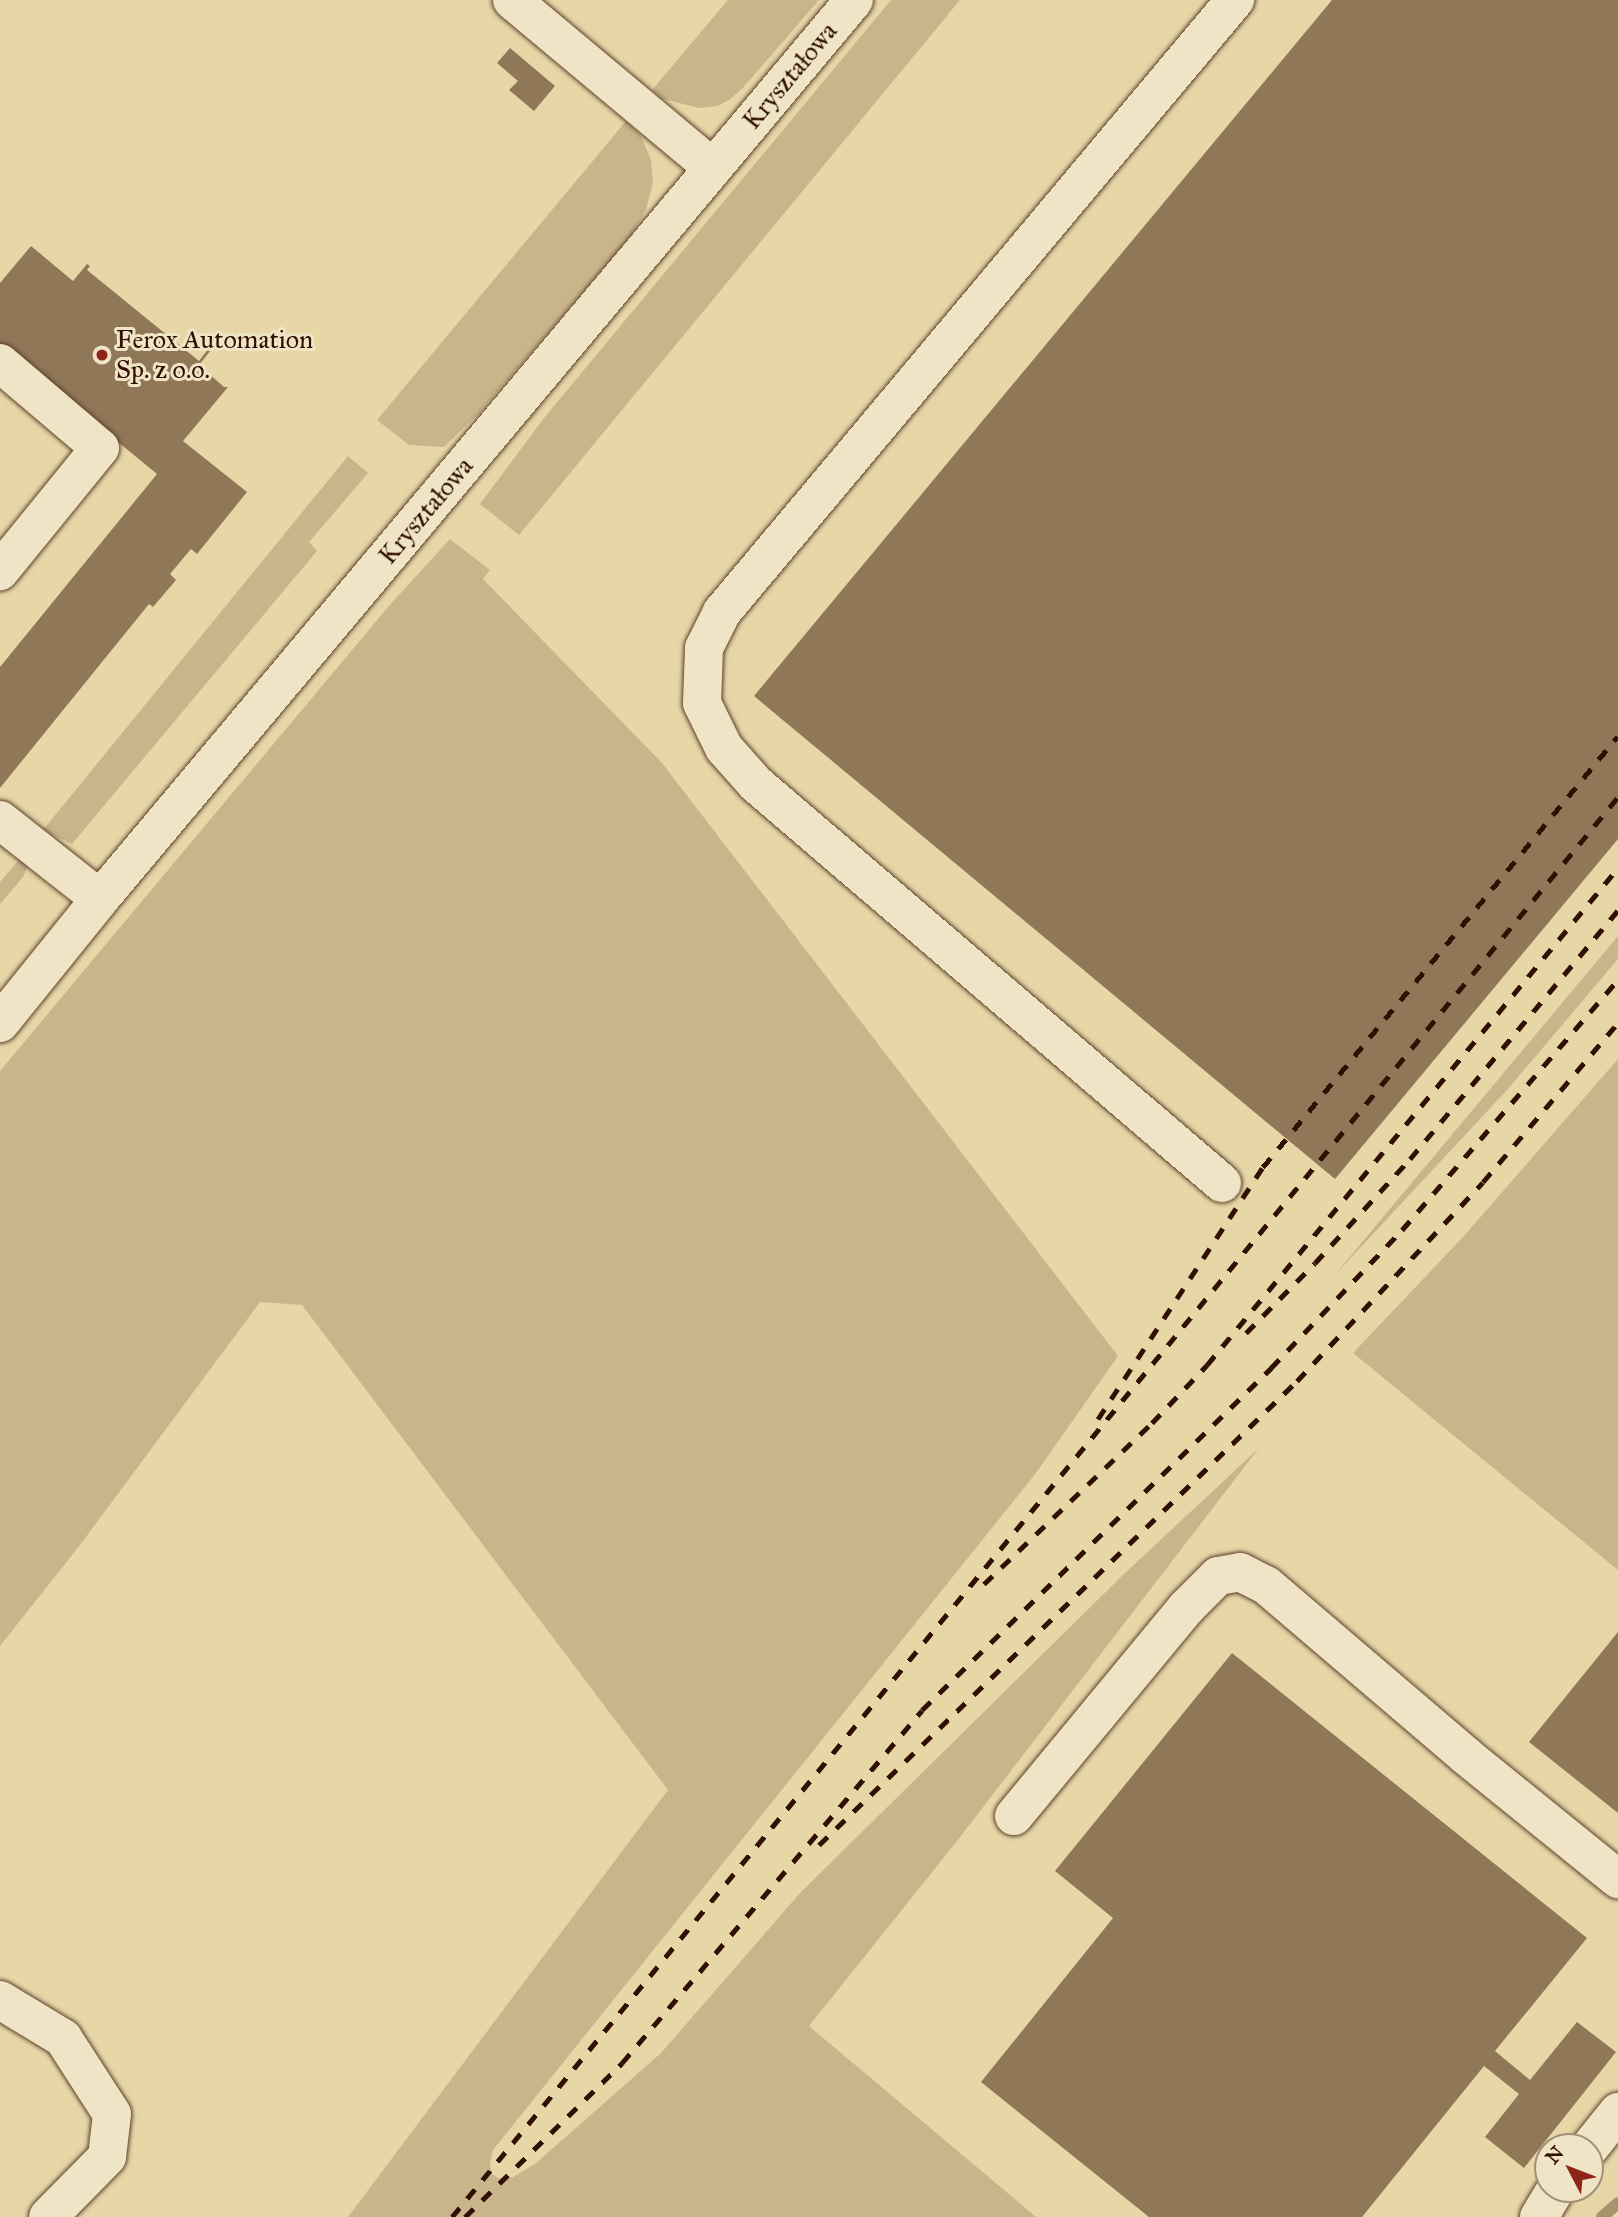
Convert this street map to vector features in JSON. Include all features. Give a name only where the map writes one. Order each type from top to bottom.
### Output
[{"type":"lane","name":"Kryształowa","points":[[0,1023],[100,899],[853,0]]},
{"type":"lane","points":[[1222,1183],[756,784],[724,748],[702,703],[704,648],[722,612],[1235,0]]},
{"type":"lane","points":[[533,7],[713,168]]},
{"type":"lane","points":[[0,363],[100,448],[0,571]]},
{"type":"lane","points":[[0,820],[100,899]]},
{"type":"lane","points":[[1014,1816],[1186,1608],[1218,1576],[1240,1572],[1266,1586],[1466,1756],[1618,1879]]},
{"type":"lane","points":[[0,2000],[64,2038],[112,2114],[107,2157],[48,2217]]},
{"type":"lane","points":[[1601,2133],[1618,2112]]},
{"type":"shaded area","points":[[728,0],[819,0],[742,89],[729,100],[717,106],[699,108],[663,99],[652,90]]},
{"type":"shaded area","points":[[891,0],[960,0],[519,535],[480,504],[544,418]]},
{"type":"shaded area","points":[[626,121],[641,136],[651,160],[653,182],[646,210],[630,237],[479,413],[444,447],[409,445],[377,420]]},
{"type":"shaded area","points":[[348,456],[368,473],[309,542],[317,551],[72,844],[43,830]]},
{"type":"shaded area","points":[[450,539],[490,570],[483,579],[662,763],[1118,1356],[1036,1473],[493,2150],[490,2163],[492,2174],[498,2178],[513,2177],[535,2164],[661,2053],[800,1893],[1124,1574],[1259,1448],[957,1841],[809,2026],[1036,2217],[348,2217],[668,1790],[302,1305],[260,1302],[80,1545],[0,1646],[0,1071],[388,607]]},
{"type":"shaded area","points":[[22,856],[29,863],[23,877],[0,904],[0,882]]},
{"type":"shaded area","points":[[1618,936],[1618,959],[1507,1090],[1333,1277]]},
{"type":"shaded area","points":[[1618,1059],[1618,1570],[1353,1353],[1464,1236]]},
{"type":"building","points":[[1332,0],[1618,0],[1618,839],[1335,1179],[754,696]]},
{"type":"building","points":[[510,48],[555,86],[534,111],[509,90],[518,81],[497,63]]},
{"type":"building","points":[[31,246],[73,281],[87,264],[90,266],[87,270],[199,361],[209,348],[211,350],[199,365],[224,387],[228,387],[183,441],[247,492],[197,554],[191,549],[170,574],[176,580],[153,607],[149,604],[0,788],[0,667],[157,474],[0,345],[0,283]]},
{"type":"building","points":[[1618,1632],[1618,1813],[1529,1742]]},
{"type":"building","points":[[1232,1653],[1587,1938],[1495,2051],[1530,2080],[1577,2022],[1616,2052],[1552,2133],[1534,2133],[1534,2155],[1524,2168],[1485,2137],[1519,2094],[1484,2066],[1362,2217],[1149,2217],[981,2082],[1113,1918],[1055,1871]]},
{"type":"waterway","points":[[1602,2217],[1618,2203]]},
{"type":"railway","points":[[1098,1419],[1263,1167],[1618,736]]},
{"type":"railway","points":[[452,2217],[1618,797]]},
{"type":"railway","points":[[984,1584],[1152,1423],[1207,1365],[1618,868]]},
{"type":"railway","points":[[1246,1333],[1315,1263],[1410,1159],[1618,910]]},
{"type":"railway","points":[[465,2217],[622,2063],[922,1710],[1271,1368],[1402,1230],[1618,980]]},
{"type":"railway","points":[[819,1845],[1297,1381],[1483,1182],[1618,1023]]},
{"type":"place","name":"Ferox Automation Sp. z o.o.","points":[[102,355]]}]
